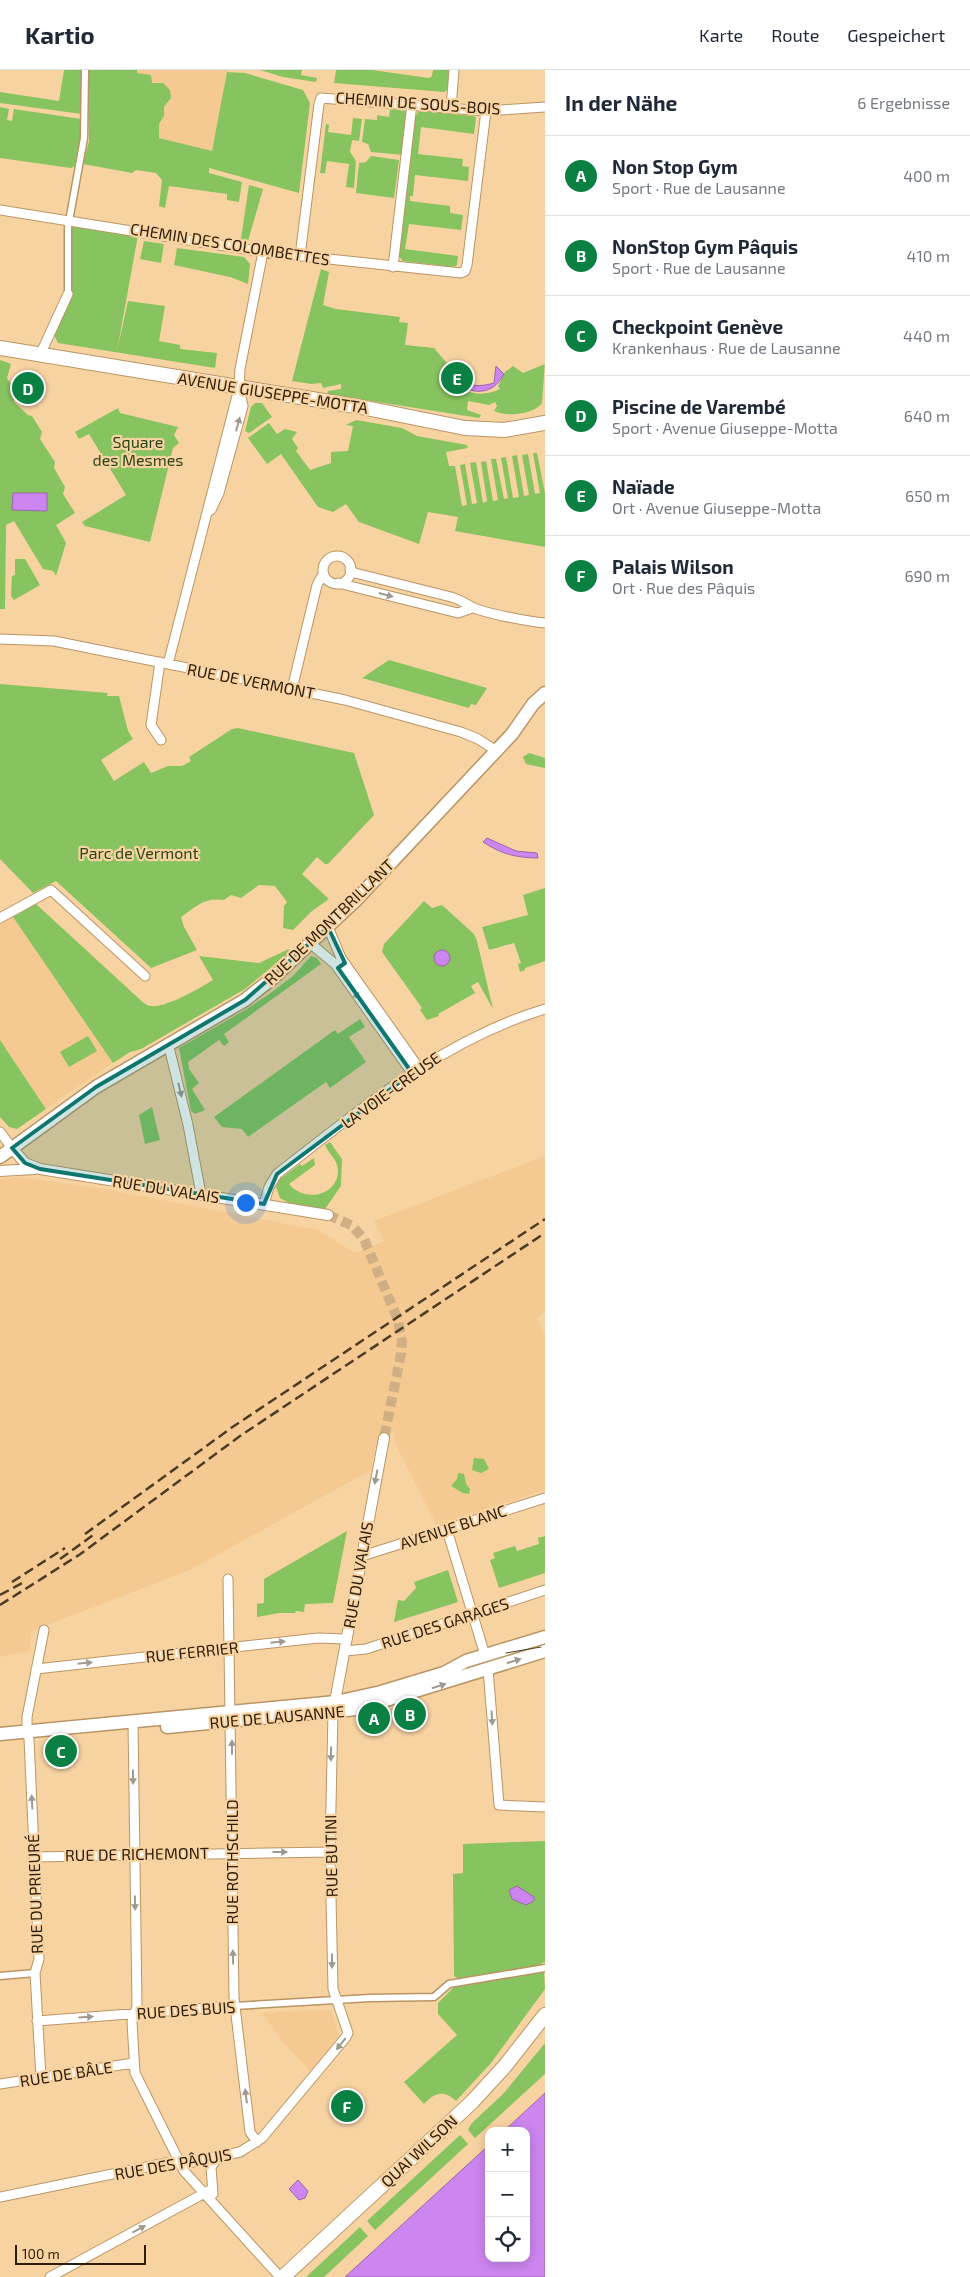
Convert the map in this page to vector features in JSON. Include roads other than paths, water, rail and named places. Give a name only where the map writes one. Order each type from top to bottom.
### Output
[{"type":"main road","name":"AVENUE GIUSEPPE-MOTTA","points":[[0,348],[361,407],[465,428],[504,430],[545,423]]},
{"type":"main road","name":"RUE DE MONTBRILLANT","points":[[0,1157],[96,1087],[168,1043],[245,1000],[274,977],[312,944],[512,734],[533,704],[545,693]]},
{"type":"main road","points":[[0,1742],[28,1737],[133,1726],[335,1707],[448,1671],[485,1655],[545,1637]]},
{"type":"main road","name":"RUE DE LAUSANNE","points":[[335,1707],[357,1709],[384,1702],[545,1651]]},
{"type":"main road","points":[[0,1734],[28,1737]]},
{"type":"main road","name":"QUAI WILSON","points":[[281,2277],[472,2102],[505,2066],[545,2015]]},
{"type":"street","points":[[40,355],[68,294],[67,241],[84,138],[85,70]]},
{"type":"street","points":[[451,108],[454,70]]},
{"type":"street","name":"CHEMIN DE SOUS-BOIS","points":[[300,256],[318,104],[321,98],[486,111],[545,107]]},
{"type":"street","points":[[393,267],[412,104]]},
{"type":"street","name":"CHEMIN DES COLOMBETTES","points":[[0,210],[69,222],[160,234],[262,252],[461,273],[465,271],[467,265],[486,111]]},
{"type":"street","points":[[160,740],[151,725],[164,663],[205,524],[239,388],[240,369],[262,252]]},
{"type":"street","points":[[292,688],[317,586],[324,574],[324,564],[334,556],[345,559],[350,570],[355,573],[451,596],[463,600],[472,608],[532,622],[545,623]]},
{"type":"street","points":[[338,583],[348,578],[350,570]]},
{"type":"street","points":[[324,574],[328,580],[338,583],[458,613],[472,608]]},
{"type":"street","name":"RUE DE VERMONT","points":[[0,639],[54,641],[292,688],[345,700],[461,732],[478,739],[495,750]]},
{"type":"street","points":[[0,918],[51,890],[145,976]]},
{"type":"street","points":[[328,927],[341,965],[415,1070]]},
{"type":"street","points":[[312,944],[341,965]]},
{"type":"street","name":"LA VOIE-CREUSE","points":[[264,1204],[269,1186],[277,1174],[415,1070],[451,1048],[489,1029],[545,1009]]},
{"type":"street","points":[[168,1043],[186,1115],[201,1194]]},
{"type":"street","points":[[0,1132],[12,1148]]},
{"type":"street","name":"RUE DU VALAIS","points":[[12,1148],[28,1165],[40,1169],[328,1215]]},
{"type":"street","points":[[0,1171],[40,1169]]},
{"type":"street","name":"RUE DU VALAIS","points":[[335,1707],[368,1516],[384,1438]]},
{"type":"street","name":"AVENUE BLANC","points":[[362,1556],[545,1498]]},
{"type":"street","points":[[447,1530],[485,1655]]},
{"type":"street","name":"RUE ROTHSCHILD","points":[[228,1579],[234,2006],[250,2132],[257,2142]]},
{"type":"street","name":"RUE DES GARAGES","points":[[345,1650],[366,1649],[545,1590]]},
{"type":"street","name":"RUE DU PRIEURÉ","points":[[41,2078],[35,1973],[38,1959],[27,1718],[44,1630]]},
{"type":"street","name":"RUE FERRIER","points":[[36,1669],[318,1638],[347,1639]]},
{"type":"street","points":[[488,1669],[497,1801],[503,1807],[545,1807]]},
{"type":"street","name":"RUE BUTINI","points":[[335,1707],[330,1852],[333,1989],[335,2000]]},
{"type":"street","points":[[133,1726],[136,2006],[134,2014],[133,2063],[138,2082],[188,2178],[281,2277]]},
{"type":"street","name":"RUE DE RICHEMONT","points":[[34,1856],[330,1852]]},
{"type":"street","name":"RUE DES BUIS","points":[[37,2020],[134,2014],[144,2011],[335,2000],[434,1997],[449,1984],[545,1968]]},
{"type":"street","points":[[0,1976],[35,1973]]},
{"type":"street","name":"RUE DES PÂQUIS","points":[[0,2197],[166,2163],[180,2163],[240,2152],[257,2142],[272,2126],[348,2036],[341,2010],[335,2000]]},
{"type":"street","name":"RUE DE BÂLE","points":[[0,2084],[133,2063]]},
{"type":"street","points":[[214,2206],[211,2167],[218,2157]]},
{"type":"street","points":[[50,2277],[212,2189]]},
{"type":"tunnel","points":[[328,1215],[351,1225],[364,1239],[398,1320],[402,1341],[401,1354],[384,1438]]},
{"type":"tram line","points":[[506,1653],[541,1647]]},
{"type":"railway","points":[[85,1534],[234,1426],[545,1219]]},
{"type":"railway","points":[[0,1605],[79,1555],[240,1436],[545,1233]]},
{"type":"railway","points":[[60,1559],[96,1533]]},
{"type":"railway","points":[[12,1582],[65,1548]]},
{"type":"railway","points":[[0,1595],[24,1582]]},
{"type":"place","name":"Naïade","points":[[457,378]]},
{"type":"place","name":"Piscine de Varembé","points":[[28,388]]},
{"type":"place","name":"NonStop Gym Pâquis","points":[[410,1714]]},
{"type":"place","name":"Non Stop Gym","points":[[374,1718]]},
{"type":"place","name":"Checkpoint Genève","points":[[61,1751]]},
{"type":"place","name":"Palais Wilson","points":[[347,2106]]},
{"type":"park label","name":"Square des Mesmes","points":[[138,451]]},
{"type":"park label","name":"Parc de Vermont","points":[[139,853]]}]
